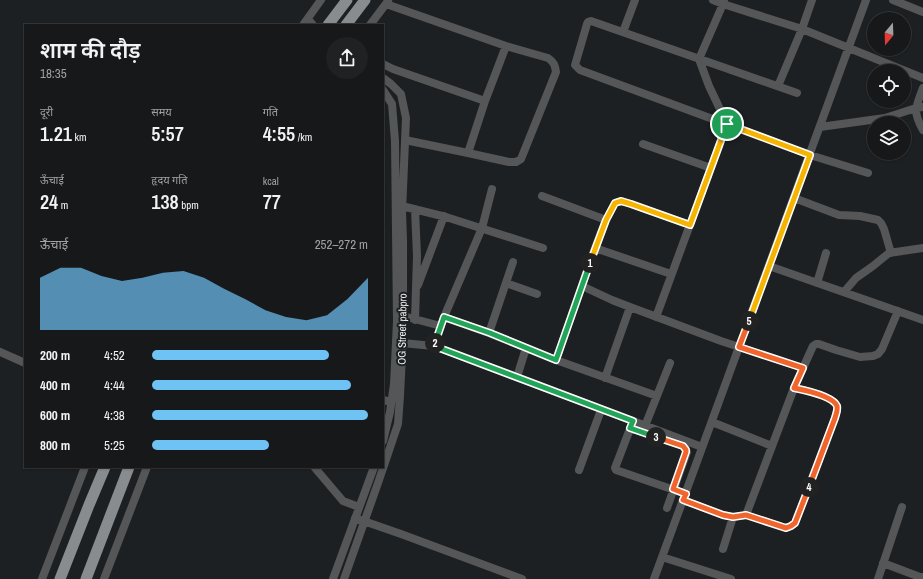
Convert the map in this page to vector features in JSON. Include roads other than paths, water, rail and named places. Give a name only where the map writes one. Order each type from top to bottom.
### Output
[{"type":"main road","points":[[329,24],[347,0]]},
{"type":"main road","points":[[347,24],[365,0]]},
{"type":"main road","points":[[60,579],[105,468]]},
{"type":"main road","points":[[86,579],[129,468]]},
{"type":"street","points":[[308,23],[321,0]]},
{"type":"street","points":[[623,32],[635,0]]},
{"type":"street","points":[[713,0],[802,29],[923,78]]},
{"type":"street","points":[[778,86],[802,29],[812,0]]},
{"type":"street","points":[[654,579],[866,0]]},
{"type":"street","points":[[893,0],[923,12]]},
{"type":"street","points":[[371,24],[387,2],[506,46],[548,58],[553,61],[555,67],[556,72],[521,158],[516,162],[509,162],[405,140]]},
{"type":"street","points":[[656,316],[727,124],[709,86],[699,59],[723,2]]},
{"type":"street","points":[[798,93],[591,21],[588,22],[575,65],[577,68],[586,72],[810,155],[868,173]]},
{"type":"street","points":[[468,153],[485,101],[506,46]]},
{"type":"street","points":[[384,64],[485,101]]},
{"type":"street","name":"OG Street pabpro","points":[[384,79],[401,94],[406,118],[399,205],[397,320],[394,384],[387,401],[386,432],[384,438]]},
{"type":"street","points":[[923,88],[918,120],[923,130]]},
{"type":"street","name":"OG Street pabpro","points":[[384,92],[392,104],[403,240],[403,316],[398,424],[384,464]]},
{"type":"street","points":[[820,127],[885,118],[919,107]]},
{"type":"street","points":[[643,144],[711,168]]},
{"type":"street","points":[[434,346],[444,317],[482,228],[492,190]]},
{"type":"street","points":[[542,196],[606,220]]},
{"type":"street","points":[[794,198],[840,214],[878,220],[884,229],[891,253]]},
{"type":"street","points":[[556,360],[595,248],[606,220],[615,203],[621,201],[651,210],[690,225]]},
{"type":"street","points":[[399,205],[444,216],[543,248]]},
{"type":"street","points":[[415,209],[417,256],[415,320]]},
{"type":"street","points":[[416,292],[444,216]]},
{"type":"street","points":[[595,248],[671,274]]},
{"type":"street","points":[[844,292],[856,278],[891,253],[923,248]]},
{"type":"street","points":[[817,283],[826,253]]},
{"type":"street","points":[[490,333],[513,262]]},
{"type":"street","points":[[769,266],[923,320]]},
{"type":"street","points":[[506,283],[537,294]]},
{"type":"street","points":[[582,286],[630,307],[739,347],[803,368]]},
{"type":"street","points":[[605,378],[630,307]]},
{"type":"street","points":[[746,515],[794,388],[813,346],[819,344],[860,357],[878,354],[882,349],[898,311]]},
{"type":"street","points":[[403,316],[441,326]]},
{"type":"street","points":[[444,317],[490,333],[556,360],[657,396]]},
{"type":"street","points":[[402,343],[434,346],[602,410],[632,425],[683,446],[686,452],[667,508]]},
{"type":"street","points":[[517,377],[526,348]]},
{"type":"street","points":[[0,352],[24,363]]},
{"type":"street","points":[[645,426],[670,363]]},
{"type":"street","points":[[632,425],[615,466],[616,470],[673,489],[684,497],[723,515],[733,517],[746,515],[786,528],[795,523],[838,408],[834,402],[794,388]]},
{"type":"street","points":[[578,470],[602,410]]},
{"type":"street","points":[[712,422],[772,446]]},
{"type":"street","points":[[632,425],[645,426],[702,447]]},
{"type":"street","points":[[42,579],[85,468]]},
{"type":"street","points":[[104,579],[147,468]]},
{"type":"street","points":[[315,468],[343,501],[358,507]]},
{"type":"street","points":[[333,579],[358,507],[374,468]]},
{"type":"street","name":"OG Street pabpro","points":[[344,579],[383,468]]},
{"type":"street","points":[[878,579],[902,507]]},
{"type":"street","points":[[723,549],[733,517]]},
{"type":"street","points":[[355,518],[424,542],[520,579]]},
{"type":"street","points":[[662,557],[731,579]]},
{"type":"street","points":[[883,563],[923,577]]}]
